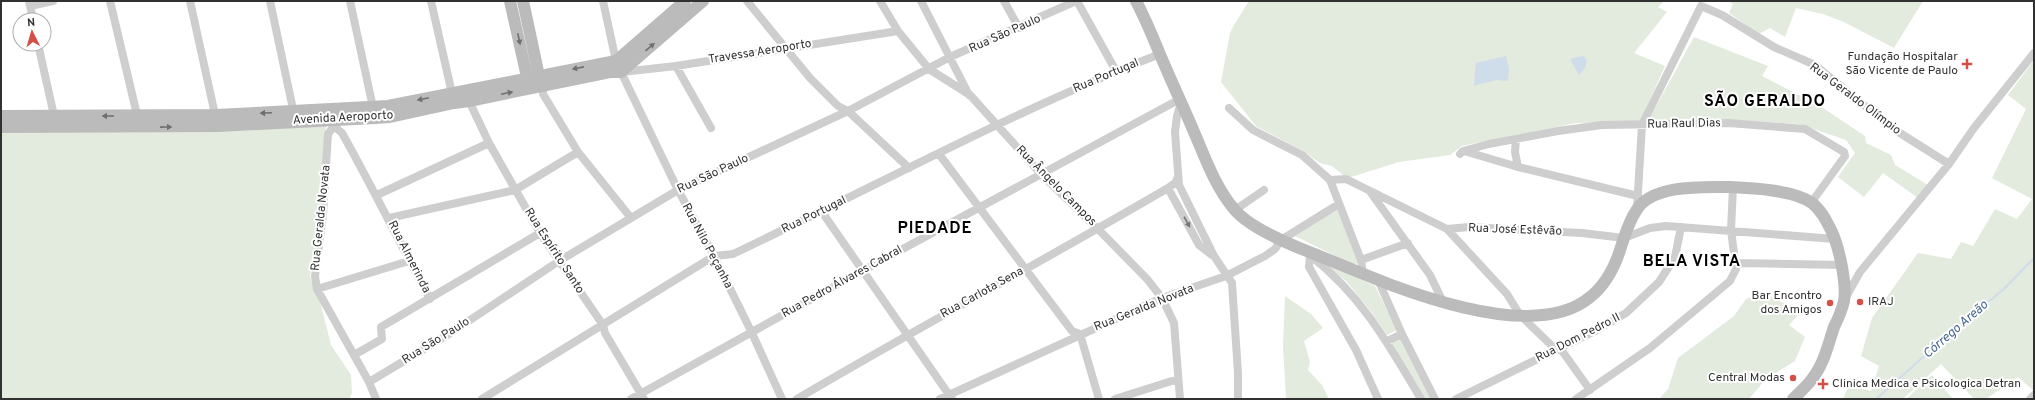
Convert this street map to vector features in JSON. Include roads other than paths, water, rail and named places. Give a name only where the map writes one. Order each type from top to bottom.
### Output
[{"type":"street","points":[[29,3],[53,1]]},
{"type":"street","points":[[110,1],[138,122]]},
{"type":"street","points":[[190,1],[216,120]]},
{"type":"street","points":[[270,1],[295,116]]},
{"type":"street","points":[[350,1],[374,113]]},
{"type":"street","points":[[431,1],[453,98]]},
{"type":"street","points":[[510,1],[536,85],[578,152],[631,218]]},
{"type":"street","points":[[522,1],[536,85]]},
{"type":"street","name":"Rua Nilo Peçanha","points":[[603,1],[616,61],[678,190],[714,256],[751,331],[782,399]]},
{"type":"street","points":[[685,1],[690,13]]},
{"type":"street","name":"Avenida Aeroporto","points":[[453,98],[469,101],[536,85],[616,61],[685,1]]},
{"type":"street","points":[[621,72],[703,1]]},
{"type":"street","points":[[747,1],[784,48],[838,106],[848,111],[909,168]]},
{"type":"street","name":"Rua Ângelo Campos","points":[[880,1],[898,31],[929,69],[970,96],[1042,175],[1098,229],[1147,280],[1162,298],[1174,323],[1180,399]]},
{"type":"street","points":[[921,1],[970,96]]},
{"type":"street","points":[[1004,1],[1019,28]]},
{"type":"street","points":[[1076,1],[1116,71]]},
{"type":"street","name":"Rua São Paulo","points":[[369,382],[449,334],[559,261],[678,190],[848,111],[950,57],[1019,28],[1076,1]]},
{"type":"street","points":[[1136,1],[1213,175],[1235,210],[1281,240],[1307,252],[1363,274],[1379,282],[1472,310],[1520,315],[1535,315],[1564,310],[1577,306],[1590,298],[1606,281],[1617,262],[1637,202],[1642,125]]},
{"type":"street","name":"Rua Geraldo Olímpio","points":[[1642,125],[1699,11],[1700,6],[1722,15],[1774,46],[1815,65],[1892,128],[1949,164]]},
{"type":"street","name":"Travessa Aeroporto","points":[[621,72],[676,66],[898,31]]},
{"type":"street","points":[[40,52],[55,122]]},
{"type":"street","points":[[1793,399],[1812,380],[1821,365],[1844,299],[1860,272],[1949,164],[1974,128],[2034,52]]},
{"type":"street","name":"Rua Portugal","points":[[482,399],[714,256],[732,254],[822,212],[996,124],[1116,71],[1160,54]]},
{"type":"street","points":[[676,66],[711,128]]},
{"type":"street","name":"Avenida Aeroporto","points":[[1,127],[55,122],[216,120],[374,113],[390,117],[453,98],[610,72],[621,72]]},
{"type":"street","name":"Rua Espírito Santo","points":[[469,101],[489,143],[540,233],[603,325],[605,333],[642,396]]},
{"type":"street","points":[[1181,101],[1175,132],[1179,181],[1214,256],[1232,283],[1238,373],[1238,399]]},
{"type":"street","name":"Rua Pedro Álvares Cabral","points":[[631,399],[642,396],[751,331],[980,207],[1181,101]]},
{"type":"street","points":[[1229,108],[1253,130],[1302,155],[1330,180],[1361,260],[1363,274]]},
{"type":"street","name":"Avenida Aeroporto","points":[[295,116],[334,123],[374,113]]},
{"type":"street","name":"Avenida Aeroporto","points":[[1,116],[55,122]]},
{"type":"street","name":"Rua Almerinda","points":[[334,123],[342,133],[377,196],[409,261],[430,299],[540,233]]},
{"type":"street","name":"Rua Geralda Novata","points":[[334,123],[328,134],[323,214],[315,276],[317,290],[369,382],[376,399]]},
{"type":"street","name":"Rua Raul Dias","points":[[1488,158],[1462,152],[1489,144],[1558,131],[1602,125],[1729,123],[1805,129],[1844,152],[1845,156],[1811,203]]},
{"type":"street","points":[[1516,139],[1514,152],[1518,167]]},
{"type":"street","points":[[377,196],[489,143]]},
{"type":"street","points":[[1489,144],[1486,150],[1488,158],[1637,202],[1652,196],[1686,188],[1733,187],[1791,194],[1811,203],[1822,213],[1835,239],[1841,265],[1844,299]]},
{"type":"street","points":[[389,218],[515,190],[578,152]]},
{"type":"street","points":[[939,154],[1072,331],[1080,334],[1099,399]]},
{"type":"street","points":[[1330,180],[1346,179],[1447,229],[1508,294],[1520,315],[1551,344],[1560,348],[1590,390]]},
{"type":"street","name":"Rua Carlota Sena","points":[[797,399],[906,335],[1098,229],[1179,181]]},
{"type":"street","points":[[1576,399],[1650,348],[1730,282],[1736,269],[1730,230],[1733,187]]},
{"type":"street","points":[[1168,188],[1199,245],[1214,256]]},
{"type":"street","points":[[1235,210],[1264,190]]},
{"type":"street","points":[[1370,192],[1430,275],[1443,302]]},
{"type":"street","name":"Rua Geralda Novata","points":[[940,399],[950,397],[1080,334],[1162,298],[1226,276],[1265,256],[1275,249],[1281,240],[1339,204]]},
{"type":"street","points":[[822,212],[950,397]]},
{"type":"street","name":"Rua José Estêvão","points":[[1447,229],[1469,227],[1567,232],[1624,238],[1650,228],[1666,226],[1835,239]]},
{"type":"street","name":"Rua Dom Pedro II","points":[[1456,399],[1560,348],[1626,313],[1659,282],[1675,258],[1681,227]]},
{"type":"street","points":[[1361,260],[1408,243]]},
{"type":"street","points":[[1307,252],[1331,272],[1361,304],[1387,341],[1421,399]]},
{"type":"street","points":[[1307,252],[1309,267],[1356,350],[1378,399]]},
{"type":"street","points":[[317,290],[409,261]]},
{"type":"street","points":[[1735,263],[1841,265]]},
{"type":"street","points":[[1379,282],[1402,334],[1435,399]]},
{"type":"street","points":[[354,355],[382,339],[381,327],[430,299]]},
{"type":"street","points":[[1387,341],[1402,334]]},
{"type":"street","points":[[1115,399],[1178,379]]},
{"type":"street","points":[[2030,399],[2034,395]]},
{"type":"water","points":[[1506,56],[1509,69],[1508,81],[1496,80],[1474,86],[1476,63]]},
{"type":"water","points":[[1583,56],[1587,60],[1585,68],[1579,75],[1570,59]]},
{"type":"waterway","name":"Córrego Areão","points":[[1876,399],[1949,334],[2004,289],[2034,258]]},
{"type":"place","name":"Fundação Hospitalar São Vicente de Paulo","points":[[1967,64]]},
{"type":"place","name":"IRAJ","points":[[1860,302]]},
{"type":"place","name":"Bar Encontro dos Amigos","points":[[1830,303]]},
{"type":"place","name":"Central Modas","points":[[1793,378]]},
{"type":"place","name":"Clinica Medica e Psicologica Detran","points":[[1823,384]]},
{"type":"district","name":"SÃO GERALDO","points":[[1765,102]]},
{"type":"district","name":"PIEDADE","points":[[935,229]]},
{"type":"district","name":"BELA VISTA","points":[[1692,262]]}]
